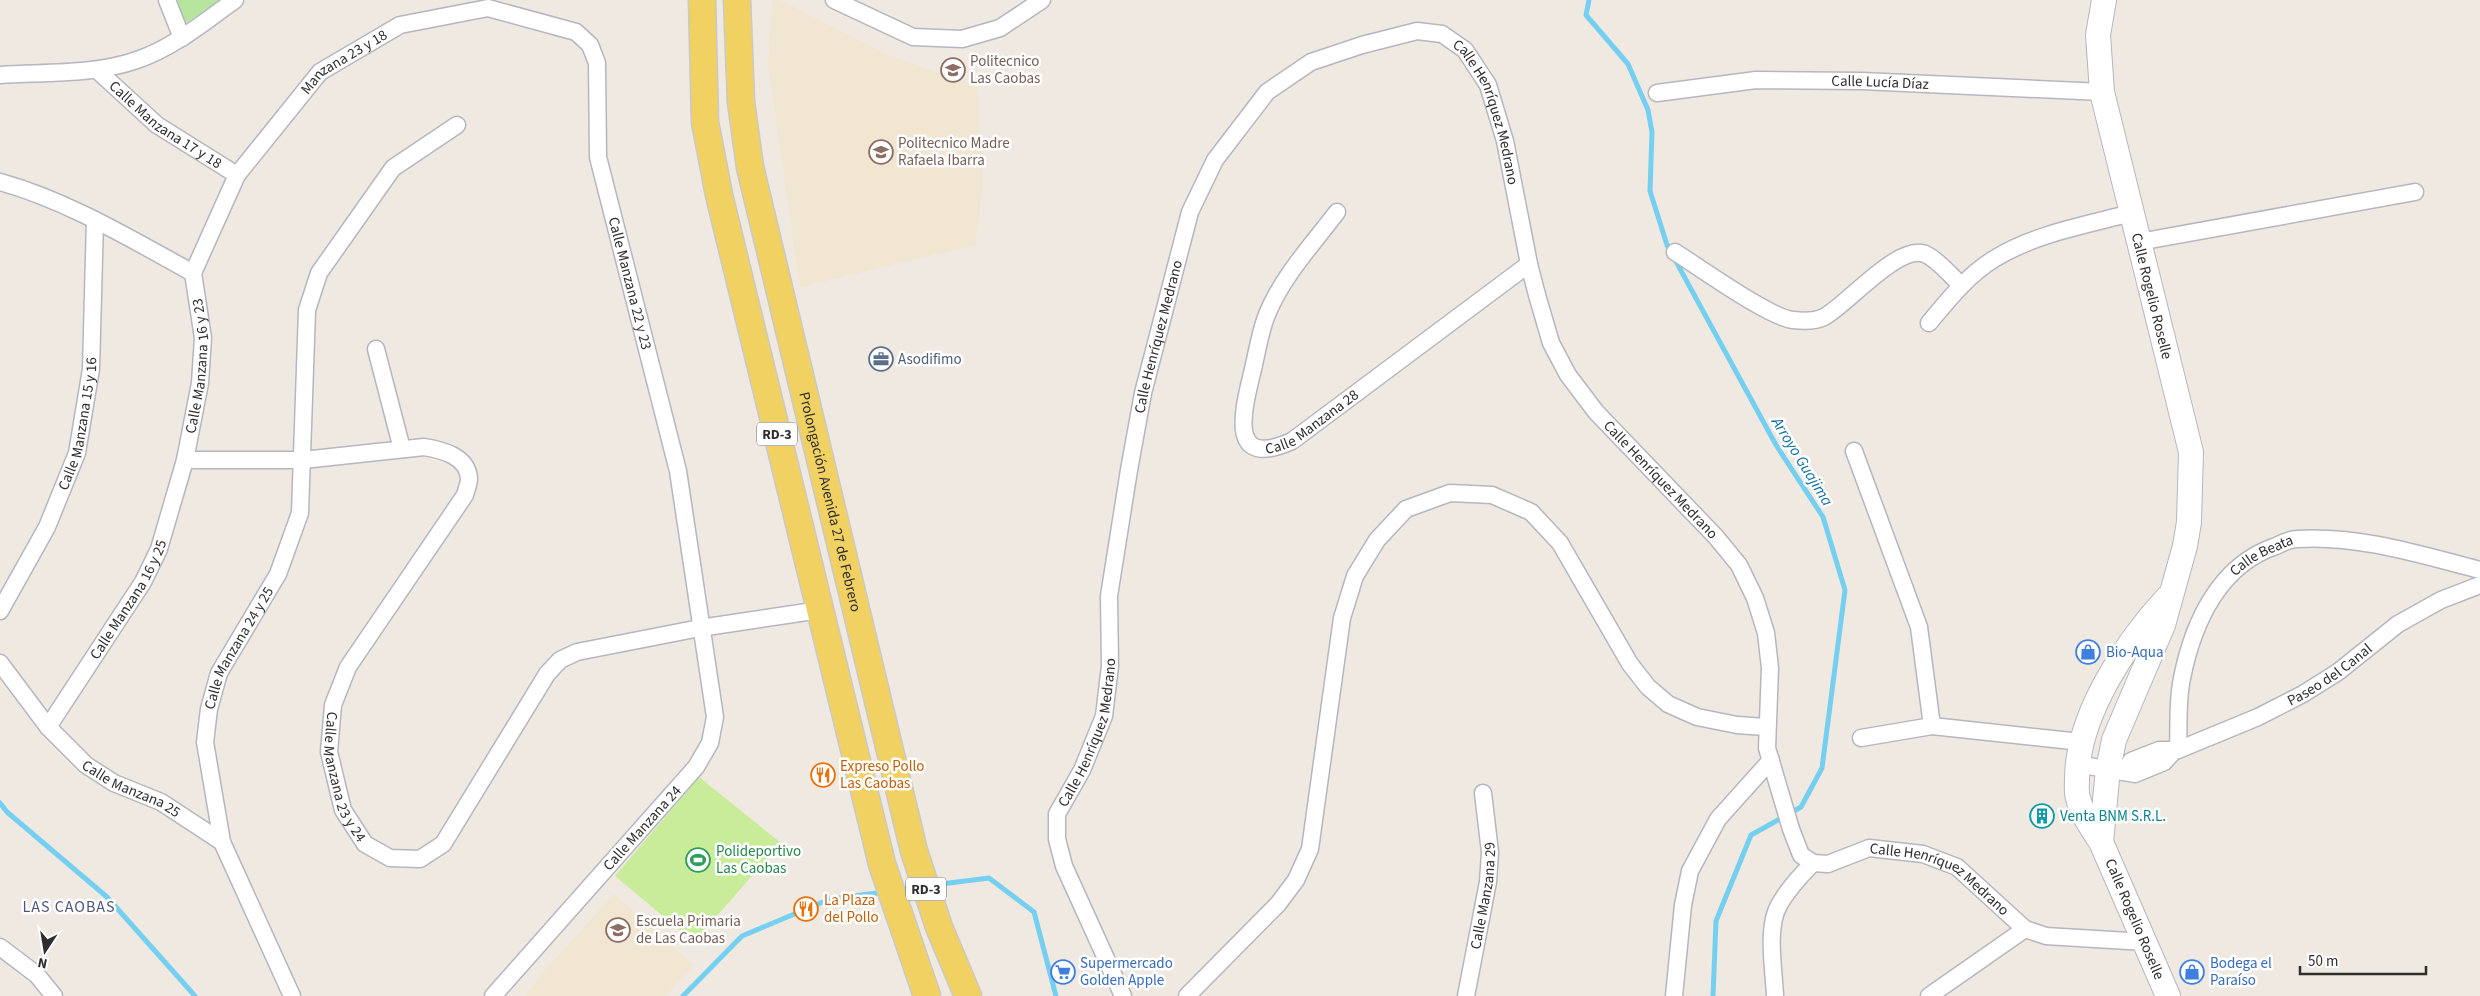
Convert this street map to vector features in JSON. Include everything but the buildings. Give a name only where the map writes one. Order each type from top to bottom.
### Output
[{"type":"main road","name":"RD-3","points":[[702,0],[704,122],[719,195],[882,864],[927,996]]},
{"type":"main road","name":"Prolongación Avenida 27 de Febrero","points":[[738,0],[741,102],[750,167],[914,851],[938,927],[968,996]]},
{"type":"street","points":[[168,0],[182,38]]},
{"type":"street","points":[[0,74],[98,70],[138,60],[182,38],[235,0]]},
{"type":"street","points":[[834,0],[913,37],[962,39],[1000,28],[1042,0]]},
{"type":"street","name":"Calle Rogelio Roselle","points":[[2102,842],[2116,770],[2114,740],[2163,625],[2189,522],[2191,452],[2102,92],[2098,35],[2104,0]]},
{"type":"street","name":"Manzana 23 y 18","points":[[193,272],[237,175],[320,72],[400,25],[487,4]]},
{"type":"street","name":"Calle Manzana 22 y 23","points":[[487,4],[576,32],[590,45],[597,63],[598,157],[678,472],[700,628]]},
{"type":"street","name":"Calle Henríquez Medrano","points":[[1123,996],[1064,866],[1057,839],[1057,814],[1082,770],[1104,716],[1110,666],[1109,596],[1143,393],[1190,212],[1215,160],[1267,92],[1311,62],[1362,45],[1417,31],[1442,34],[1465,50],[1488,85],[1505,141],[1529,264],[1551,343],[1568,375],[1596,412],[1716,537],[1739,565],[1755,598],[1766,633],[1770,668],[1766,727],[1767,748],[1782,793],[1791,829],[1801,855],[1813,863],[1828,864],[1869,848],[1923,854],[1957,867],[2025,929],[2046,936],[2145,942]]},
{"type":"street","name":"Calle Manzana 17 y 18","points":[[98,70],[157,125],[237,175]]},
{"type":"street","name":"Calle Lucía Díaz","points":[[1657,93],[1756,80],[1862,81],[2102,92]]},
{"type":"street","name":"Calle Manzana 24 y 25","points":[[222,842],[205,742],[209,709],[219,673],[278,574],[300,514],[307,310],[319,273],[393,168],[457,126]]},
{"type":"street","points":[[0,182],[18,187],[95,220],[193,272]]},
{"type":"street","points":[[2139,242],[2415,192]]},
{"type":"street","name":"Calle Manzana 28","points":[[1337,212],[1286,280],[1266,317],[1243,413],[1242,430],[1248,442],[1261,449],[1276,448],[1292,441],[1529,264]]},
{"type":"street","points":[[1929,323],[1961,285],[1994,259],[2037,239],[2131,213]]},
{"type":"street","name":"Calle Manzana 15 y 16","points":[[0,611],[47,527],[77,453],[91,369],[95,220]]},
{"type":"street","points":[[1675,252],[1772,313],[1792,320],[1824,317],[1857,289],[1907,254],[1917,251],[1927,255],[1961,285]]},
{"type":"street","name":"Calle Manzana 16 y 23","points":[[185,460],[200,383],[203,338],[193,272]]},
{"type":"street","points":[[376,349],[402,449]]},
{"type":"street","name":"Calle Manzana 23 y 24","points":[[185,460],[303,460],[424,447],[443,450],[462,462],[469,479],[465,495],[348,667],[333,705],[329,752],[343,810],[366,844],[390,858],[420,858],[444,844],[548,674],[560,660],[578,652],[700,628],[820,610]]},
{"type":"street","points":[[1854,451],[1919,627],[1932,726]]},
{"type":"street","name":"Calle Manzana 16 y 25","points":[[48,727],[143,582],[159,549],[185,460]]},
{"type":"street","points":[[1187,996],[1278,904],[1296,880],[1310,849],[1342,618],[1355,576],[1378,540],[1406,509],[1450,493],[1492,495],[1531,512],[1560,543],[1630,664],[1648,687],[1668,704],[1697,717],[1737,725],[1766,727]]},
{"type":"street","name":"Calle Beata","points":[[2176,751],[2181,680],[2193,638],[2213,595],[2229,574],[2257,552],[2295,539],[2335,539],[2411,552],[2480,570]]},
{"type":"street","name":"Paseo del Canal","points":[[2116,770],[2131,761],[2159,750],[2176,751],[2258,718],[2303,694],[2338,672],[2398,624],[2441,600],[2480,585]]},
{"type":"street","name":"Calle Rogelio Roselle","points":[[2168,996],[2102,842],[2086,821],[2077,797],[2079,753],[2095,707],[2123,654],[2149,617],[2172,592]]},
{"type":"street","name":"Calle Manzana 24","points":[[494,996],[696,767],[710,743],[715,717],[700,628]]},
{"type":"street","name":"Calle Manzana 25","points":[[0,663],[48,727],[86,765],[114,784],[161,802],[222,842]]},
{"type":"street","points":[[1861,738],[1932,726],[2079,753],[2116,770]]},
{"type":"street","points":[[1674,996],[1683,905],[1690,872],[1718,819],[1771,760]]},
{"type":"street","name":"Calle Manzana 29","points":[[1466,996],[1488,882],[1490,852],[1483,794]]},
{"type":"street","points":[[222,842],[292,996]]},
{"type":"street","points":[[1775,996],[1772,939],[1778,906],[1794,882],[1813,863]]},
{"type":"street","points":[[1929,996],[2025,929]]},
{"type":"street","points":[[0,947],[37,975],[54,996]]},
{"type":"shaded area","name":"Politecnico Madre Rafaela Ibarra","points":[[772,0],[780,0],[888,55],[977,86],[983,185],[975,245],[800,287],[768,65]]},
{"type":"shaded area","name":"Escuela Primaria de Las Caobas","points":[[614,894],[694,965],[666,996],[525,996],[545,970]]},
{"type":"green space","points":[[175,0],[221,0],[184,24]]},
{"type":"green space","name":"Polideportivo Las Caobas","points":[[699,777],[781,843],[694,942],[615,876]]},
{"type":"waterway","name":"Arroyo Guajima","points":[[1589,0],[1586,15],[1628,64],[1648,110],[1652,132],[1650,191],[1667,245],[1776,445],[1823,517],[1845,590],[1822,768],[1801,807],[1751,835],[1716,921],[1713,996]]},
{"type":"waterway","points":[[0,803],[7,812],[107,897],[195,996]]},
{"type":"waterway","points":[[933,885],[989,878],[1034,912],[1056,996]]},
{"type":"waterway","points":[[898,890],[919,887]]},
{"type":"waterway","points":[[683,996],[742,936],[830,899],[885,892]]},
{"type":"place","name":"Politecnico Las Caobas","points":[[953,70]]},
{"type":"place","name":"Politecnico Madre Rafaela Ibarra","points":[[881,152]]},
{"type":"place","name":"Asodifimo","points":[[881,359]]},
{"type":"place","name":"Bio-Aqua","points":[[2088,652]]},
{"type":"place","name":"Expreso Pollo Las Caobas","points":[[823,775]]},
{"type":"place","name":"Venta BNM S.R.L.","points":[[2042,816]]},
{"type":"place","name":"Polideportivo Las Caobas","points":[[698,860]]},
{"type":"place","name":"La Plaza del Pollo","points":[[806,909]]},
{"type":"place","name":"Escuela Primaria de Las Caobas","points":[[618,930]]},
{"type":"place","name":"Supermercado Golden Apple","points":[[1063,972]]},
{"type":"place","name":"Bodega el Paraíso","points":[[2192,972]]},
{"type":"district","name":"LAS CAOBAS","points":[[69,906]]}]
